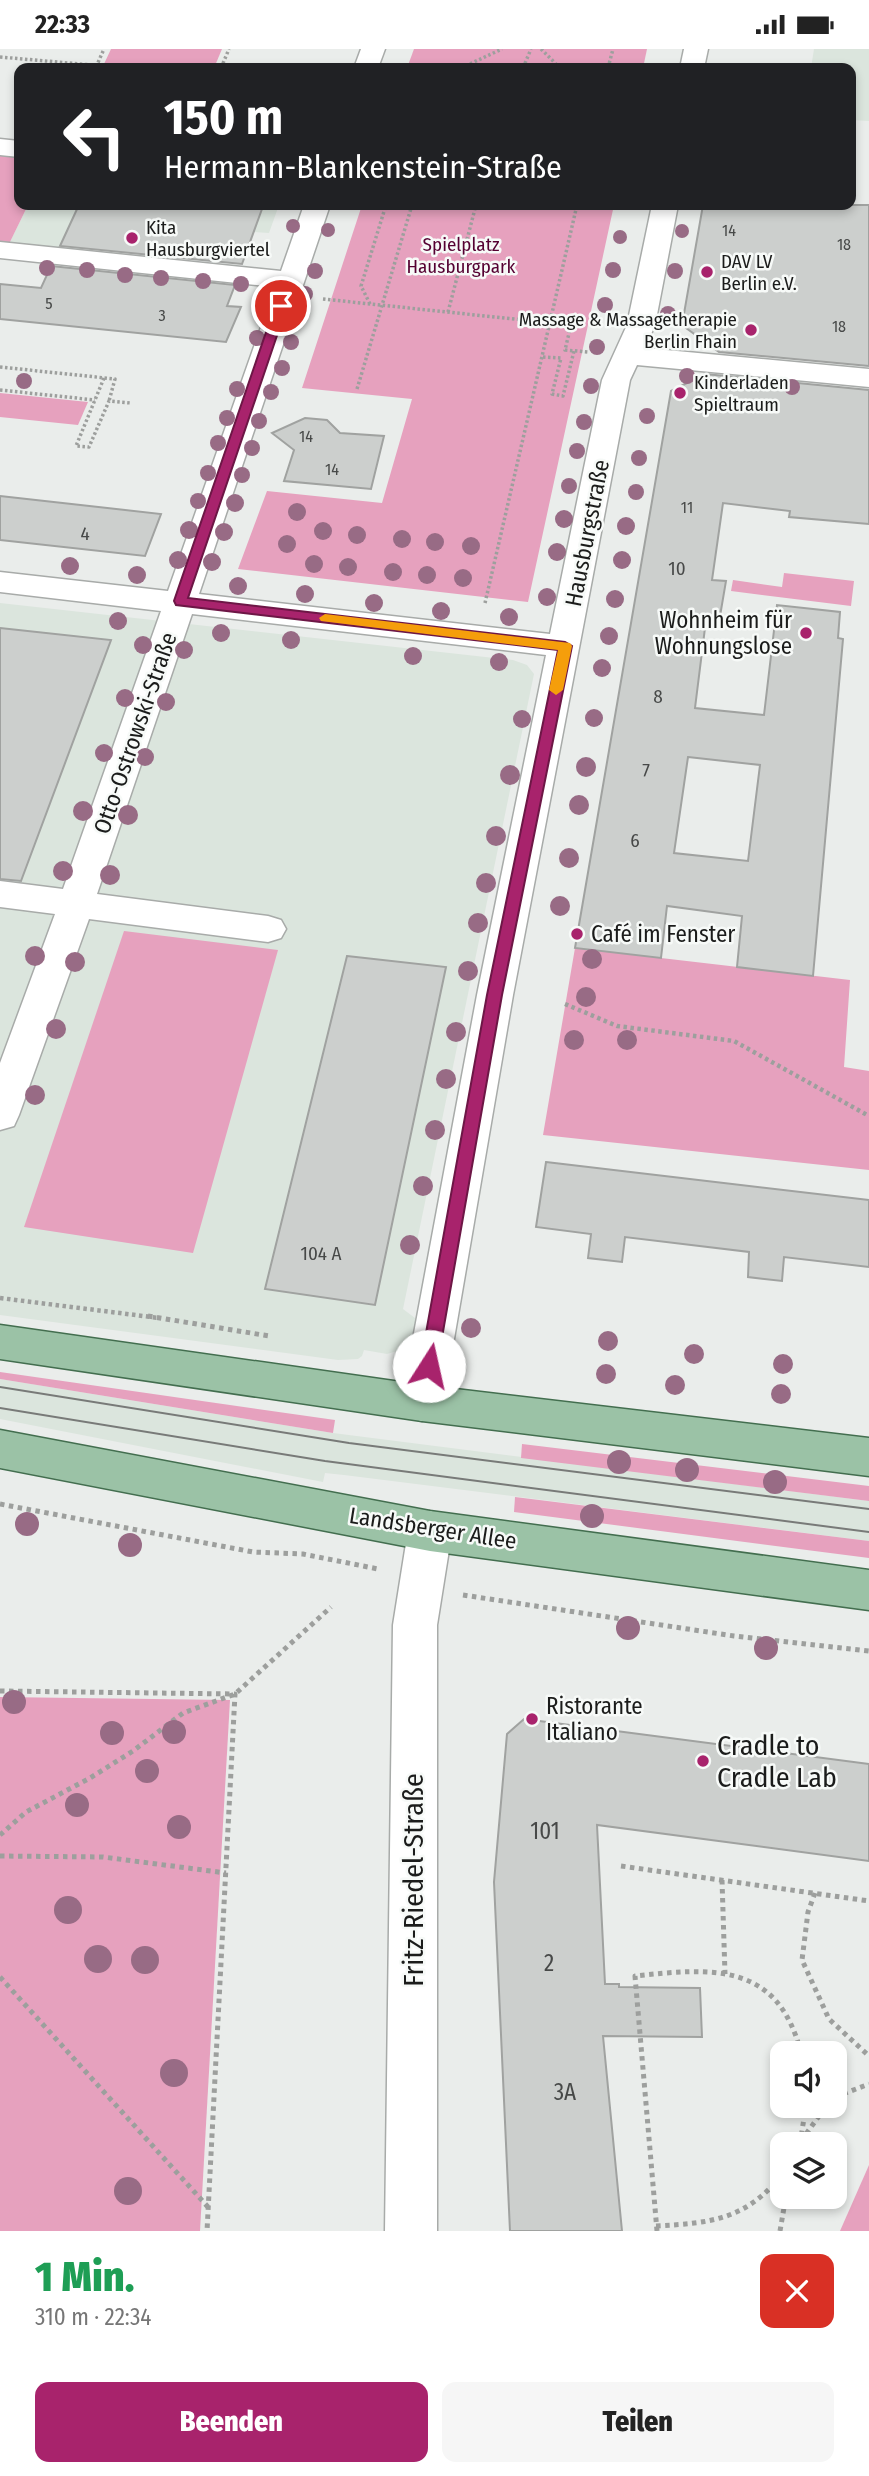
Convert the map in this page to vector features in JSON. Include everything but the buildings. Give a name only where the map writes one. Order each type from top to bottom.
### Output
[{"type":"main road","points":[[0,1342],[422,1403],[869,1457]]},
{"type":"main road","name":"Landsberger Allee","points":[[0,1449],[430,1531],[869,1590]]},
{"type":"street","name":"Otto-Ostrowski-Straße","points":[[0,1115],[76,904],[315,210]]},
{"type":"street","name":"Hausburgstraße","points":[[422,1403],[495,995],[616,380],[641,325],[664,210]]},
{"type":"street","points":[[0,250],[289,280]]},
{"type":"street","points":[[627,355],[869,378]]},
{"type":"street","points":[[0,582],[565,646]]},
{"type":"street","points":[[0,894],[268,929]]},
{"type":"street","name":"Fritz-Riedel-Straße","points":[[411,2231],[415,1625],[430,1531]]},
{"type":"path","points":[[472,63],[502,49]]},
{"type":"path","points":[[541,49],[555,63]]},
{"type":"path","points":[[0,57],[58,63]]},
{"type":"path","points":[[370,304],[361,286],[384,210]]},
{"type":"path","points":[[356,389],[410,210]]},
{"type":"path","points":[[448,312],[475,210]]},
{"type":"path","points":[[486,597],[576,210]]},
{"type":"path","points":[[322,299],[572,324],[565,350],[588,352]]},
{"type":"path","points":[[543,357],[561,358],[552,394],[563,396],[574,351]]},
{"type":"path","points":[[0,367],[115,379],[109,401],[89,447],[76,446],[104,378]]},
{"type":"path","points":[[0,390],[95,400]]},
{"type":"path","points":[[109,401],[131,403]]},
{"type":"path","points":[[565,1004],[617,1026],[734,1041],[869,1116]]},
{"type":"path","points":[[0,1298],[22,1300]]},
{"type":"path","points":[[0,1504],[253,1552],[303,1554],[333,1560]]},
{"type":"path","points":[[502,1602],[722,1634],[869,1651]]},
{"type":"path","points":[[0,1835],[26,1812],[101,1771],[183,1713],[235,1694],[331,1607]]},
{"type":"path","points":[[0,1691],[235,1694]]},
{"type":"path","points":[[207,2231],[235,1694]]},
{"type":"path","points":[[0,1856],[103,1857],[226,1873]]},
{"type":"path","points":[[621,1866],[869,1901]]},
{"type":"path","points":[[722,1880],[725,1973]]},
{"type":"path","points":[[815,1893],[808,1912],[802,1960],[829,2019],[869,2056]]},
{"type":"path","points":[[770,2188],[752,2208],[734,2217],[656,2229],[635,1976],[725,1973],[753,1983],[778,2005],[793,2025],[798,2041]]},
{"type":"path","points":[[0,1977],[209,2207]]},
{"type":"path","points":[[847,2092],[869,2084]]},
{"type":"path","points":[[780,2231],[784,2209]]},
{"type":"shaded area","points":[[814,49],[869,49],[869,121],[856,120],[856,63],[812,63]]},
{"type":"shaded area","name":"Kita Hausburgviertel","points":[[26,210],[277,210],[269,233],[254,232],[243,263],[9,244]]},
{"type":"shaded area","points":[[0,603],[513,660],[527,665],[534,674],[403,1309],[419,1321],[415,1339],[407,1348],[387,1354],[364,1350],[358,1359],[338,1360],[0,1315]]},
{"type":"shaded area","points":[[0,1379],[333,1433],[869,1501],[869,1541],[344,1475],[325,1473],[323,1482],[0,1419]]},
{"type":"green space","points":[[111,49],[222,49],[216,63],[104,63]]},
{"type":"green space","points":[[414,49],[647,49],[644,63],[409,63]]},
{"type":"green space","points":[[0,154],[14,155],[14,210],[26,210],[9,244],[0,244]]},
{"type":"green space","name":"Spielplatz Hausburgpark","points":[[360,210],[613,210],[528,602],[238,569],[267,491],[382,503],[412,399],[302,388]]},
{"type":"green space","points":[[0,393],[88,402],[78,425],[0,417]]},
{"type":"green space","points":[[784,573],[854,581],[851,606],[731,591],[733,580],[782,587]]},
{"type":"green space","points":[[124,931],[278,950],[193,1253],[24,1227]]},
{"type":"green space","points":[[575,948],[850,980],[844,1067],[869,1071],[869,1170],[543,1135]]},
{"type":"green space","points":[[0,1372],[335,1420],[333,1433],[0,1379]]},
{"type":"green space","points":[[522,1444],[869,1486],[869,1501],[521,1458]]},
{"type":"green space","points":[[515,1497],[869,1541],[869,1558],[514,1512]]},
{"type":"green space","points":[[0,1697],[230,1700],[200,2231],[0,2231]]},
{"type":"green space","points":[[869,2165],[869,2231],[840,2231]]},
{"type":"tram line","points":[[0,1387],[349,1443],[869,1509]]},
{"type":"tram line","points":[[0,1408],[325,1461],[869,1532]]},
{"type":"slow traffic","points":[[325,618],[565,646],[556,690]]},
{"type":"place","name":"Kita Hausburgviertel","points":[[132,238]]},
{"type":"place","name":"DAV LV Berlin e.V.","points":[[707,272]]},
{"type":"place","name":"Massage & Massagetherapie Berlin Fhain","points":[[751,330]]},
{"type":"place","name":"Kinderladen Spieltraum","points":[[680,393]]},
{"type":"place","name":"Wohnheim für Wohnungslose","points":[[806,633]]},
{"type":"place","name":"Café im Fenster","points":[[577,934]]},
{"type":"place","name":"Ristorante Italiano","points":[[532,1719]]},
{"type":"place","name":"Cradle to Cradle Lab","points":[[703,1761]]},
{"type":"route","points":[[281,306],[180,601],[565,646],[495,995],[429,1366]]}]
